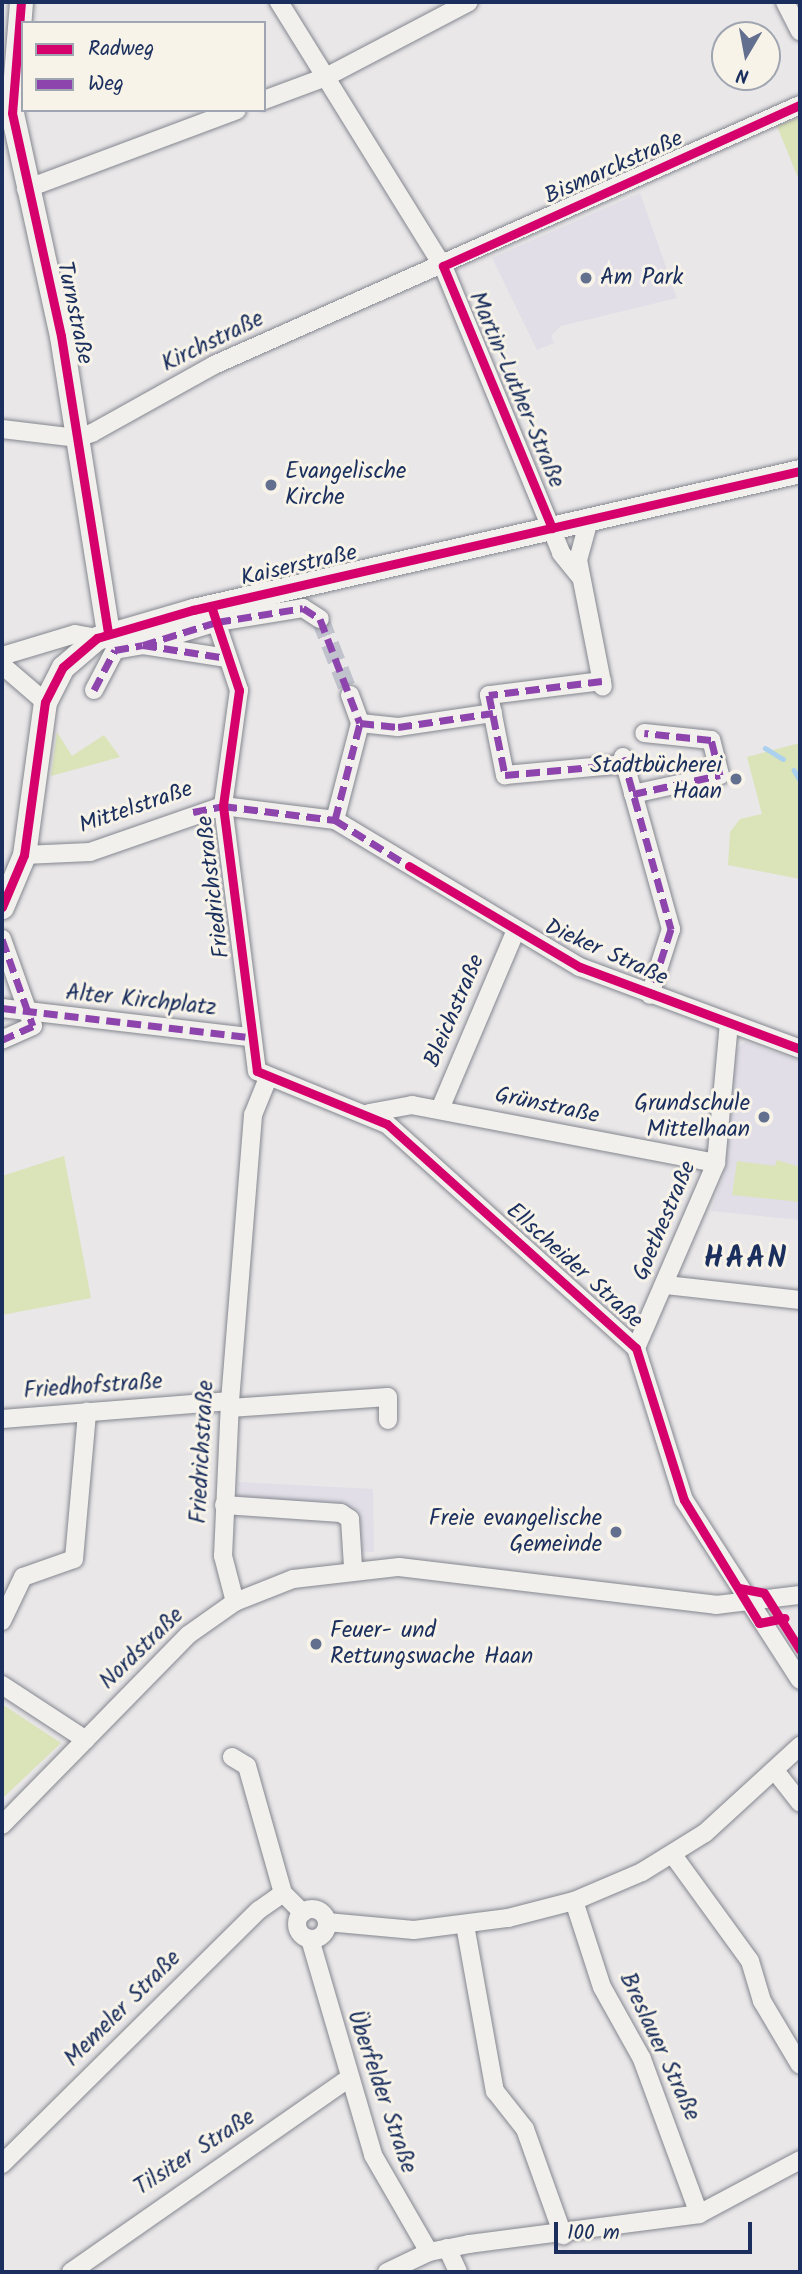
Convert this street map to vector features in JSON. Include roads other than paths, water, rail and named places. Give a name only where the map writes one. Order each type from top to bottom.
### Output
[{"type":"main road","name":"Turnstraße","points":[[21,2],[12,113],[78,438],[103,635]]},
{"type":"main road","name":"Kaiserstraße","points":[[2,907],[24,855],[45,702],[63,667],[103,635],[214,614],[552,528],[800,471]]},
{"type":"street","name":"Martin-Luther-Straße","points":[[279,2],[443,266],[552,528],[580,578]]},
{"type":"street","points":[[266,99],[326,77],[469,2]]},
{"type":"street","points":[[785,2],[800,31]]},
{"type":"street","name":"Bismarckstraße","points":[[443,266],[800,105]]},
{"type":"street","points":[[26,189],[232,112]]},
{"type":"street","name":"Kirchstraße","points":[[78,438],[214,365],[443,266]]},
{"type":"street","points":[[2,429],[78,438]]},
{"type":"street","points":[[589,520],[578,552],[580,578],[602,684],[489,695],[505,775],[624,760],[671,929],[650,995]]},
{"type":"street","points":[[94,691],[115,650],[143,645],[214,614],[303,608],[320,619]]},
{"type":"street","name":"Friedrichstraße","points":[[214,614],[239,690],[223,806],[252,1059],[267,1080],[253,1115],[230,1404],[223,1566],[235,1602]]},
{"type":"street","name":"Kaiserstraße","points":[[2,656],[75,634],[103,635]]},
{"type":"street","points":[[143,645],[227,658]]},
{"type":"street","points":[[2,665],[45,702]]},
{"type":"street","points":[[335,820],[360,723],[350,695]]},
{"type":"street","points":[[360,723],[398,727],[493,713]]},
{"type":"street","points":[[633,794],[720,775],[711,740],[644,733]]},
{"type":"street","name":"Mittelstraße","points":[[24,855],[90,852],[223,806]]},
{"type":"street","name":"Dieker Straße","points":[[223,806],[335,820],[515,932],[650,995],[800,1049]]},
{"type":"street","name":"Bleichstraße","points":[[440,1109],[515,932]]},
{"type":"street","points":[[2,939],[33,1026],[2,1040]]},
{"type":"street","name":"Alter Kirchplatz","points":[[2,1008],[28,1014],[250,1037]]},
{"type":"street","name":"Goethestraße","points":[[636,1348],[666,1285],[716,1163],[729,1024]]},
{"type":"street","name":"Ellscheider Straße","points":[[267,1080],[369,1113],[387,1124],[636,1348],[684,1500],[725,1559],[747,1606],[800,1680]]},
{"type":"street","name":"Grünstraße","points":[[369,1113],[391,1105],[440,1109],[716,1163]]},
{"type":"street","points":[[666,1285],[800,1300]]},
{"type":"street","name":"Friedhofstraße","points":[[2,1419],[87,1412],[388,1397],[388,1420]]},
{"type":"street","points":[[2,1621],[23,1577],[74,1559],[87,1412]]},
{"type":"street","points":[[224,1505],[341,1513],[350,1519],[353,1567]]},
{"type":"street","name":"Nordstraße","points":[[2,1825],[168,1652],[235,1602],[293,1579],[353,1567],[398,1567],[747,1606],[800,1595]]},
{"type":"street","points":[[2,1685],[86,1740]]},
{"type":"street","points":[[303,1913],[317,1910],[327,1922],[394,1931],[466,1926],[574,1901],[673,1855],[776,1772],[800,1746]]},
{"type":"street","points":[[232,1757],[247,1766],[283,1893],[303,1913]]},
{"type":"street","points":[[776,1772],[800,1803]]},
{"type":"street","points":[[673,1855],[750,1961],[762,2001],[800,2065]]},
{"type":"street","name":"Memeler Straße","points":[[2,2164],[259,1910],[283,1893]]},
{"type":"street","name":"Breslauer Straße","points":[[574,1901],[602,1987],[642,2059],[699,2214]]},
{"type":"street","points":[[303,1913],[299,1930],[310,1939],[321,1936],[327,1922]]},
{"type":"street","points":[[466,1926],[495,2091],[525,2129],[563,2235]]},
{"type":"street","name":"Überfelder Straße","points":[[310,1939],[349,2078],[389,2191],[429,2252]]},
{"type":"street","name":"Tilsiter Straße","points":[[71,2272],[349,2078]]},
{"type":"street","points":[[387,2272],[429,2252],[447,2248],[563,2235],[699,2214],[800,2160]]},
{"type":"street","points":[[447,2248],[458,2272]]},
{"type":"waterway","points":[[765,748],[783,759]]},
{"type":"waterway","points":[[794,770],[800,780]]},
{"type":"tunnel","points":[[320,619],[350,695]]},
{"type":"place","name":"Am Park","points":[[586,278]]},
{"type":"place","name":"Evangelische Kirche","points":[[271,485]]},
{"type":"place","name":"Stadtbücherei Haan","points":[[736,779]]},
{"type":"place","name":"Grundschule Mittelhaan","points":[[764,1117]]},
{"type":"place","name":"Freie evangelische Gemeinde","points":[[616,1532]]},
{"type":"place","name":"Feuer- und Rettungswache Haan","points":[[316,1644]]},
{"type":"district","name":"HAAN","points":[[746,1259]]}]
